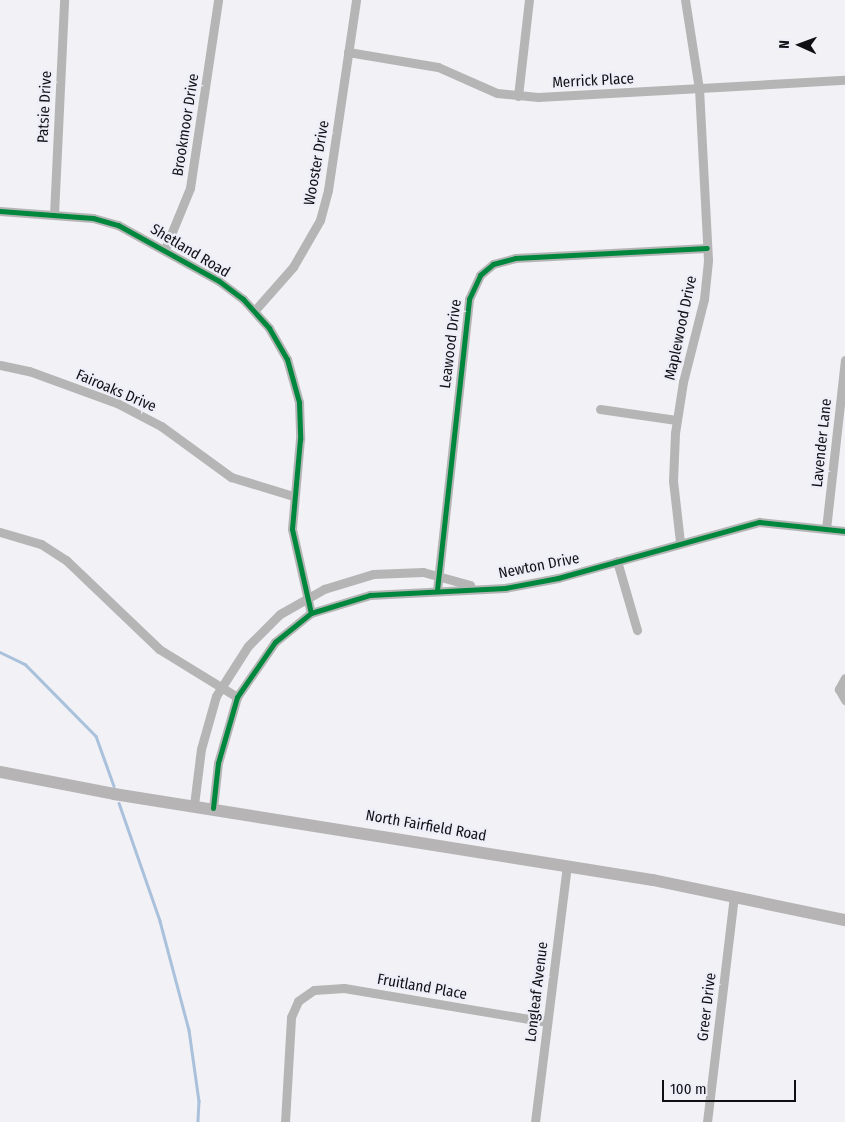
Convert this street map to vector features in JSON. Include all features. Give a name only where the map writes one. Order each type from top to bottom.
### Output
[{"type":"main road","name":"North Fairfield Road","points":[[0,772],[114,794],[213,808],[567,866],[734,896],[845,920]]},
{"type":"street","name":"Patsie Drive","points":[[54,215],[64,0]]},
{"type":"street","name":"Brookmoor Drive","points":[[165,250],[190,188],[218,0]]},
{"type":"street","name":"Wooster Drive","points":[[255,310],[298,260],[320,220],[328,190],[356,0]]},
{"type":"street","points":[[518,96],[529,0]]},
{"type":"street","name":"Maplewood Drive","points":[[680,542],[673,481],[676,420],[704,299],[707,248],[699,89],[685,0]]},
{"type":"street","name":"Merrick Place","points":[[348,52],[438,67],[488,90],[518,96],[699,89],[845,80]]},
{"type":"street","name":"Shetland Road","points":[[0,211],[103,220],[165,250],[219,282],[255,310],[287,360],[298,395],[300,420],[292,529],[312,613]]},
{"type":"street","name":"Leawood Drive","points":[[437,590],[468,299],[480,275],[493,264],[515,258],[707,248]]},
{"type":"street","name":"Lavender Lane","points":[[826,529],[845,360]]},
{"type":"street","name":"Fairoaks Drive","points":[[0,365],[29,371],[117,403],[161,426],[231,477],[293,496]]},
{"type":"street","points":[[600,410],[676,420]]},
{"type":"street","name":"Newton Drive","points":[[213,808],[218,763],[237,697],[275,642],[312,613],[370,595],[517,587],[759,522],[845,531]]},
{"type":"street","points":[[0,532],[41,544],[66,560],[159,649],[237,697]]},
{"type":"street","points":[[617,561],[637,630]]},
{"type":"street","name":"Newton Drive","points":[[194,805],[201,749],[220,687],[256,635],[280,614],[307,596],[373,574],[423,572],[480,588]]},
{"type":"street","points":[[845,678],[839,689],[845,700]]},
{"type":"street","name":"Longleaf Avenue","points":[[535,1122],[567,866]]},
{"type":"street","name":"Greer Drive","points":[[707,1122],[734,896]]},
{"type":"street","name":"Fruitland Place","points":[[285,1122],[288,1030],[297,1003],[314,990],[332,987],[547,1022]]},
{"type":"waterway","points":[[0,652],[25,664],[96,736],[114,786]]},
{"type":"waterway","points":[[119,803],[160,921],[189,1030],[199,1101],[198,1122]]},
{"type":"cycle path","points":[[0,211],[93,218],[118,225],[219,281],[243,299],[269,328],[287,359],[299,402],[300,439],[292,529],[311,613]]},
{"type":"cycle path","points":[[437,590],[469,299],[480,275],[493,264],[515,258],[707,248]]},
{"type":"cycle path","points":[[213,808],[218,763],[237,697],[275,642],[311,613],[370,595],[505,588],[558,578],[759,522],[845,531]]}]
